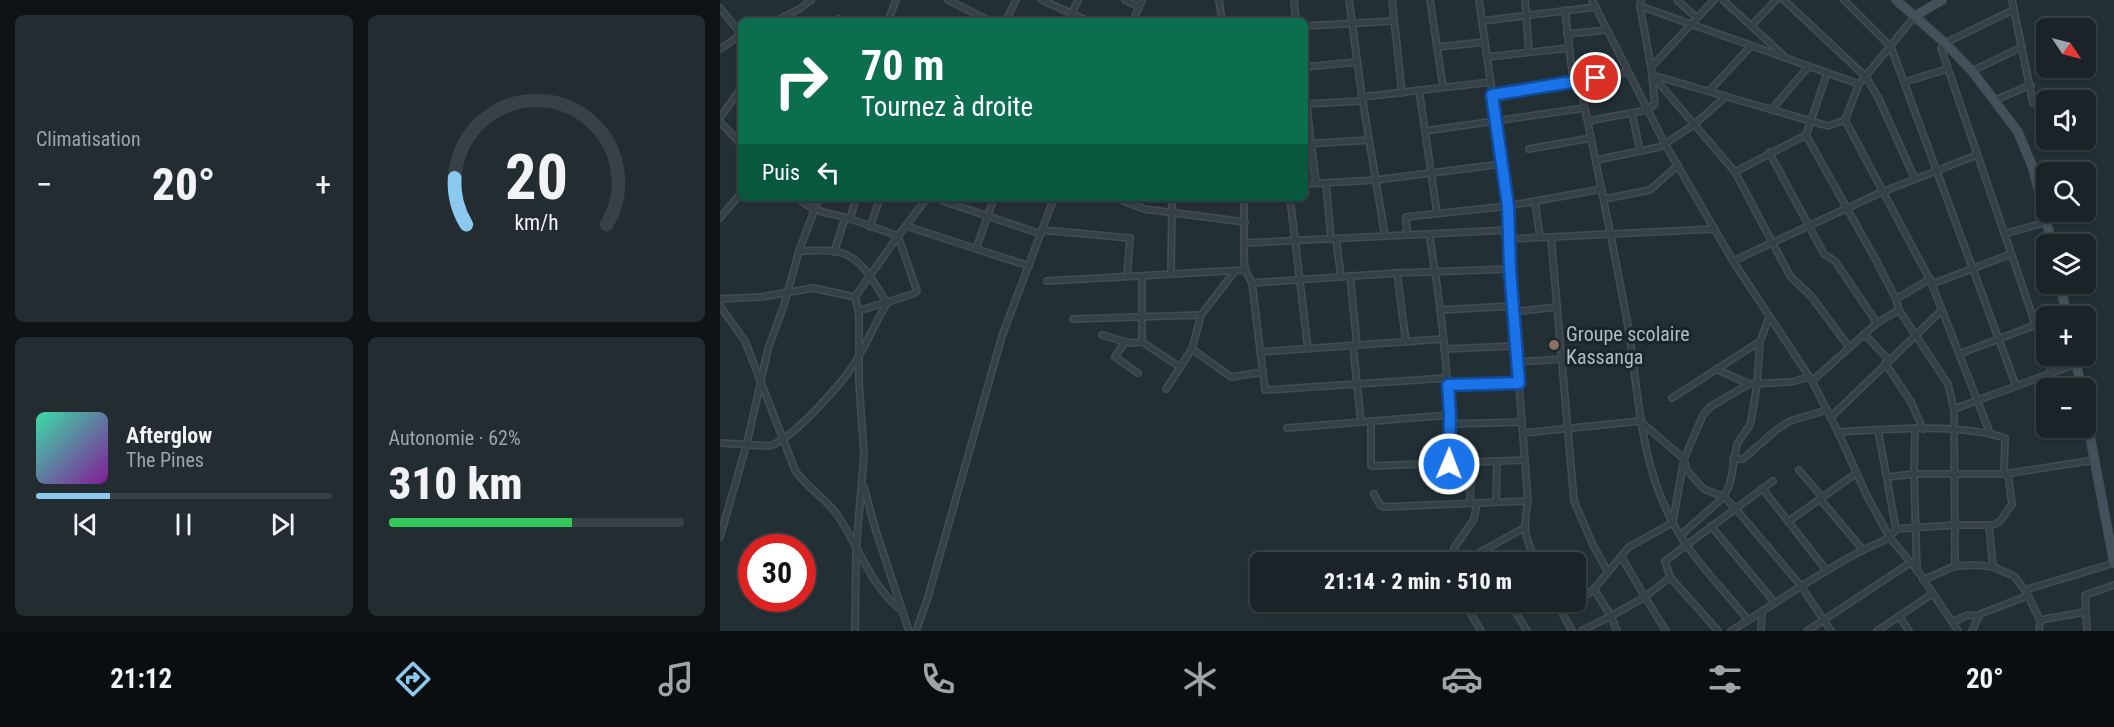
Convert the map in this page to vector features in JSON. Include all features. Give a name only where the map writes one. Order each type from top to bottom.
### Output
[{"type":"street","points":[[797,0],[801,8]]},
{"type":"street","points":[[782,18],[811,0]]},
{"type":"street","points":[[948,0],[984,18]]},
{"type":"street","points":[[1007,18],[1016,0]]},
{"type":"street","points":[[1042,0],[1081,18]]},
{"type":"street","points":[[1070,18],[1078,0]]},
{"type":"street","points":[[1125,0],[1139,7]]},
{"type":"street","points":[[1134,18],[1142,0]]},
{"type":"street","points":[[1219,0],[1222,18]]},
{"type":"street","points":[[1294,0],[1296,18]]},
{"type":"street","points":[[1349,0],[1362,99],[1385,236]]},
{"type":"street","points":[[1392,0],[1402,93]]},
{"type":"street","points":[[1430,0],[1443,87]]},
{"type":"street","points":[[1479,0],[1508,206],[1510,269],[1528,501],[1524,528],[1532,552]]},
{"type":"street","points":[[1525,0],[1529,52]]},
{"type":"street","points":[[1592,0],[1665,144],[1733,261],[1810,379],[1890,538],[1917,571],[1958,631]]},
{"type":"street","points":[[1677,0],[1697,18]]},
{"type":"street","points":[[1652,67],[1714,0]]},
{"type":"street","points":[[1723,0],[1786,58]]},
{"type":"street","points":[[1751,26],[1776,0]]},
{"type":"street","points":[[1784,0],[1866,77],[1878,97],[1915,179]]},
{"type":"street","points":[[1844,0],[1891,47],[2016,386]]},
{"type":"street","points":[[1896,0],[1945,43],[1972,71],[1995,100],[2018,132],[2036,182]]},
{"type":"street","points":[[1942,0],[1915,16],[1859,84],[1845,120],[1931,282],[1990,433]]},
{"type":"street","points":[[2012,0],[2033,103]]},
{"type":"street","points":[[889,18],[893,1]]},
{"type":"street","points":[[1641,2],[1691,24],[1859,84]]},
{"type":"street","points":[[1588,121],[1647,110],[1653,107],[1656,101],[1641,2]]},
{"type":"street","points":[[1482,21],[1596,7]]},
{"type":"street","points":[[720,8],[738,30]]},
{"type":"street","points":[[1565,10],[1569,48],[1588,121],[1611,234],[1628,328],[1648,464],[1672,523],[1686,544],[1748,620]]},
{"type":"street","points":[[2013,10],[1945,43],[1941,48],[2052,373]]},
{"type":"street","points":[[1308,26],[1394,21]]},
{"type":"street","points":[[1568,34],[1607,30]]},
{"type":"street","points":[[720,49],[738,36]]},
{"type":"street","points":[[1437,47],[1485,42]]},
{"type":"street","points":[[1709,91],[1751,46]]},
{"type":"street","points":[[1972,71],[2022,47]]},
{"type":"street","points":[[1487,57],[1569,48]]},
{"type":"street","points":[[1308,67],[1357,62]]},
{"type":"street","points":[[1771,110],[1809,66]]},
{"type":"street","points":[[1905,82],[1947,69]]},
{"type":"street","points":[[1492,95],[1628,72]]},
{"type":"street","points":[[1735,172],[1769,152],[1806,135],[1827,73]]},
{"type":"street","points":[[1652,75],[1828,126],[1845,120]]},
{"type":"street","points":[[1652,75],[1735,172],[1790,276],[1811,296],[1849,347]]},
{"type":"street","points":[[1308,104],[1491,82]]},
{"type":"street","points":[[1995,100],[2031,85]]},
{"type":"street","points":[[1419,90],[1437,213]]},
{"type":"street","points":[[720,117],[738,92]]},
{"type":"street","points":[[1596,160],[1660,147],[1695,124],[1725,96]]},
{"type":"street","points":[[1425,131],[1585,108]]},
{"type":"street","points":[[1632,113],[1640,151]]},
{"type":"street","points":[[720,122],[738,141]]},
{"type":"street","points":[[1806,135],[1896,299],[1899,310],[1948,384],[1954,431],[1955,566]]},
{"type":"street","points":[[1529,149],[1591,138]]},
{"type":"street","points":[[1316,183],[1308,144],[1369,140]]},
{"type":"street","points":[[1769,152],[1824,254],[1835,261],[1877,323]]},
{"type":"street","points":[[1733,261],[1882,192],[1977,155]]},
{"type":"street","points":[[1308,184],[1376,180],[1502,164]]},
{"type":"street","points":[[1604,199],[1650,190],[1678,165]]},
{"type":"street","points":[[1326,183],[1341,277]]},
{"type":"street","points":[[1407,235],[1406,217],[1508,206],[1602,189]]},
{"type":"street","points":[[720,218],[738,197]]},
{"type":"street","points":[[801,201],[814,210],[848,218],[898,236]]},
{"type":"street","points":[[720,537],[746,446],[768,349],[799,251],[818,201]]},
{"type":"street","points":[[834,252],[855,201]]},
{"type":"street","points":[[870,227],[879,201]]},
{"type":"street","points":[[855,631],[856,551],[864,454],[858,311],[855,297],[925,201]]},
{"type":"street","points":[[943,201],[1042,232],[1130,238],[1127,276]]},
{"type":"street","points":[[976,249],[993,201]]},
{"type":"street","points":[[916,631],[928,597],[1002,336],[1052,201]]},
{"type":"street","points":[[1126,201],[1144,209],[1245,222]]},
{"type":"street","points":[[1171,274],[1172,201]]},
{"type":"street","points":[[1244,201],[1245,270],[1252,283],[1265,390],[1447,378]]},
{"type":"street","points":[[1290,201],[1308,349]]},
{"type":"street","points":[[1535,201],[1540,237]]},
{"type":"street","points":[[2004,234],[2047,222],[2050,234]]},
{"type":"street","points":[[906,226],[1029,266]]},
{"type":"street","points":[[1509,239],[1715,229]]},
{"type":"street","points":[[1245,243],[1509,230]]},
{"type":"street","points":[[1429,234],[1448,385],[1449,464]]},
{"type":"street","points":[[858,311],[914,294],[917,289],[898,236]]},
{"type":"street","points":[[1551,237],[1574,501],[1593,545],[1608,572]]},
{"type":"street","points":[[799,251],[834,252],[851,256],[869,276],[887,303]]},
{"type":"street","points":[[1896,299],[1931,282],[2011,254]]},
{"type":"street","points":[[1252,283],[1397,273],[1510,269]]},
{"type":"street","points":[[1047,280],[1245,270]]},
{"type":"street","points":[[1166,389],[1192,349],[1201,315],[1234,271]]},
{"type":"street","points":[[1397,273],[1406,342]]},
{"type":"street","points":[[1142,276],[1142,342]]},
{"type":"street","points":[[1350,276],[1361,422]]},
{"type":"street","points":[[855,297],[818,288],[720,302],[745,341],[797,474],[835,512],[856,551],[888,597],[900,609]]},
{"type":"street","points":[[720,444],[769,446],[783,440],[819,405],[859,357],[887,303]]},
{"type":"street","points":[[1440,310],[1557,307]]},
{"type":"street","points":[[1716,369],[1749,384],[1757,385],[1810,379],[1877,323],[1899,310]]},
{"type":"street","points":[[1831,417],[1942,310]]},
{"type":"street","points":[[1073,319],[1201,315]]},
{"type":"street","points":[[1681,536],[1691,524],[1724,496],[1729,486],[1739,439],[1750,426],[1757,385],[1760,342],[1769,317]]},
{"type":"street","points":[[1959,354],[2035,325]]},
{"type":"street","points":[[1864,334],[1887,361],[1911,402],[1923,429]]},
{"type":"street","points":[[1102,335],[1125,342],[1142,342],[1180,367]]},
{"type":"street","points":[[1260,352],[1443,339]]},
{"type":"street","points":[[1125,342],[1115,357],[1138,373]]},
{"type":"street","points":[[1672,398],[1760,342]]},
{"type":"street","points":[[1444,349],[1516,346]]},
{"type":"street","points":[[1192,349],[1231,376],[1263,372]]},
{"type":"street","points":[[1517,363],[1562,359]]},
{"type":"street","points":[[1953,409],[2052,373],[2064,366]]},
{"type":"street","points":[[1448,385],[1519,383]]},
{"type":"street","points":[[1672,523],[1684,459],[1703,415],[1710,407],[1749,384]]},
{"type":"street","points":[[1733,459],[1743,459],[1776,430],[1790,421],[1827,410]]},
{"type":"street","points":[[1287,428],[1450,415]]},
{"type":"street","points":[[1371,421],[1372,466],[1525,460]]},
{"type":"street","points":[[1523,433],[1640,421],[1684,459],[1687,470],[1699,484],[1724,496],[1735,508],[1801,586],[1831,631]]},
{"type":"street","points":[[1450,424],[1522,422]]},
{"type":"street","points":[[1915,429],[1917,571]]},
{"type":"street","points":[[1838,432],[1923,429],[1990,433],[2005,438],[2006,473],[2012,505],[2004,512],[2000,522],[1996,525],[1896,529]]},
{"type":"street","points":[[1731,631],[1801,586],[1863,550],[1890,538],[1896,529],[1878,430]]},
{"type":"street","points":[[1952,622],[1968,615],[1977,616],[2026,593],[2114,563],[2091,438]]},
{"type":"street","points":[[1887,477],[1914,474],[2006,473],[2095,460]]},
{"type":"street","points":[[1496,502],[1497,461]]},
{"type":"street","points":[[1455,552],[1454,548],[1474,519],[1471,463]]},
{"type":"street","points":[[1799,470],[1863,550]]},
{"type":"street","points":[[1789,520],[1856,474]]},
{"type":"street","points":[[863,481],[900,609],[909,631]]},
{"type":"street","points":[[1718,631],[1670,577],[1665,561],[1773,481]]},
{"type":"street","points":[[1762,488],[1827,571]]},
{"type":"street","points":[[1374,494],[1383,507],[1528,501]]},
{"type":"street","points":[[1572,631],[1562,613],[1594,589],[1629,547],[1672,523]]},
{"type":"street","points":[[1989,525],[1993,567]]},
{"type":"street","points":[[1711,526],[1775,603]]},
{"type":"street","points":[[1486,551],[1524,528]]},
{"type":"street","points":[[1621,556],[1666,631]]},
{"type":"street","points":[[1807,631],[1910,563]]},
{"type":"street","points":[[1923,580],[1955,566],[1977,565],[1993,567],[2014,576],[2040,620],[2039,631]]},
{"type":"street","points":[[1581,631],[1645,597],[1670,577]]},
{"type":"street","points":[[2087,631],[2085,596],[2114,585]]},
{"type":"street","points":[[1594,589],[1611,616],[1617,631]]},
{"type":"street","points":[[1877,631],[1932,594]]},
{"type":"street","points":[[1761,631],[1762,611]]},
{"type":"street","points":[[1470,612],[1480,631]]},
{"type":"street","points":[[1516,612],[1527,631]]},
{"type":"street","points":[[2040,620],[2085,612]]},
{"type":"street","points":[[1899,616],[1909,631]]},
{"type":"street","points":[[1972,631],[1977,616]]},
{"type":"place","name":"Groupe scolaire Kassanga","points":[[1554,345]]},
{"type":"route","points":[[1449,464],[1448,385],[1519,383],[1510,269],[1508,206],[1492,95],[1596,78]]}]
